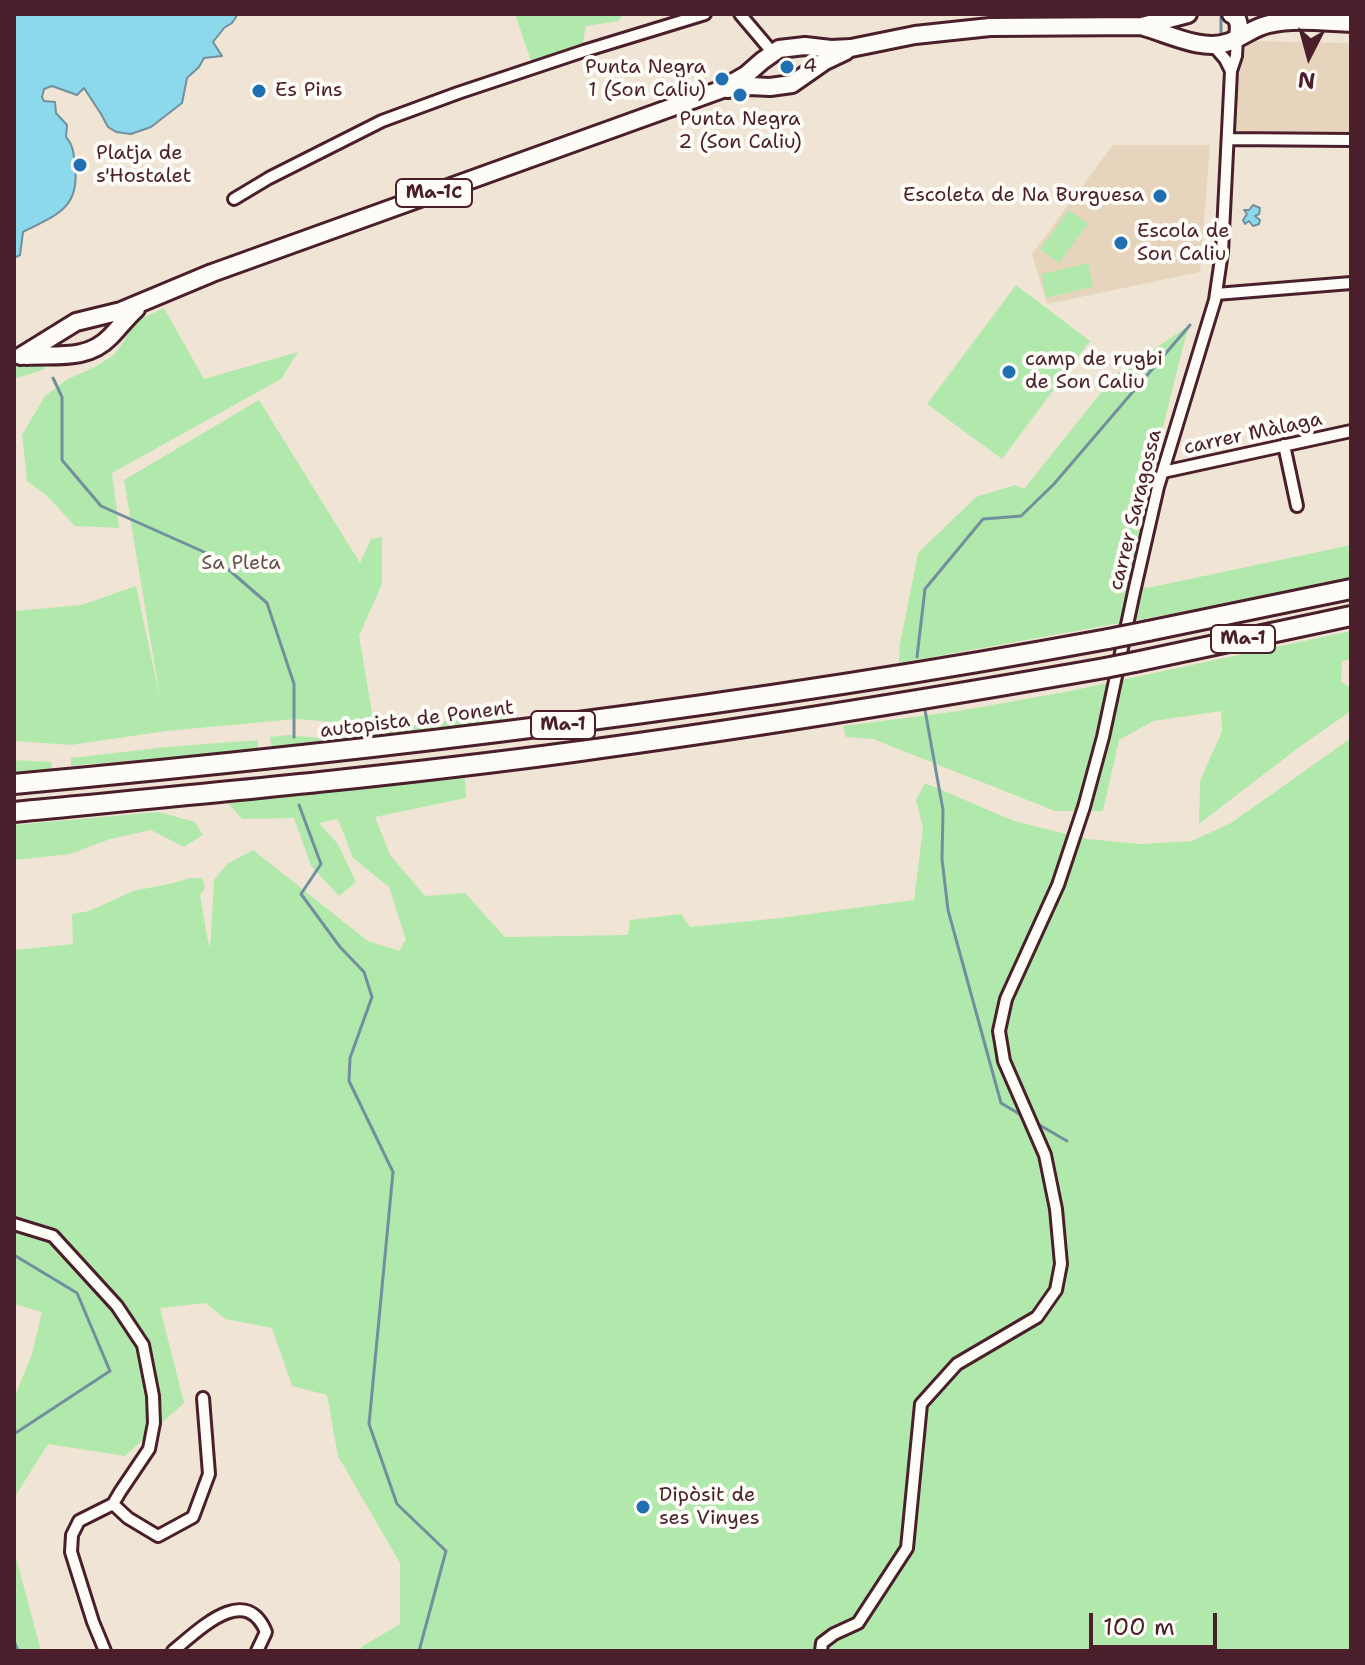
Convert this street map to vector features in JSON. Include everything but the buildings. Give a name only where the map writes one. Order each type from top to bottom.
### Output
[{"type":"highway","name":"autopista de Ponent","points":[[14,784],[305,756],[525,730],[820,688],[1108,639],[1351,589]]},
{"type":"highway","name":"Ma-1","points":[[14,812],[300,784],[571,752],[806,718],[1111,672],[1135,662],[1351,616]]},
{"type":"main road","points":[[851,48],[792,83],[779,84],[769,76],[767,63],[777,52],[805,46],[851,48],[915,35],[990,27],[1142,26],[1190,14]]},
{"type":"main road","points":[[1190,14],[1186,18],[1185,28],[1195,43]]},
{"type":"main road","points":[[1232,15],[1253,14]]},
{"type":"main road","points":[[1232,15],[1239,24],[1237,38]]},
{"type":"main road","points":[[1142,26],[1195,43],[1212,44],[1227,43],[1269,24],[1351,23]]},
{"type":"main road","points":[[777,52],[794,50],[802,58],[804,70],[792,83]]},
{"type":"main road","name":"Ma-1C","points":[[17,357],[76,323],[110,315],[263,254],[720,90],[777,52]]},
{"type":"main road","name":"Ma-1C","points":[[720,90],[792,83]]},
{"type":"main road","name":"Ma-1C","points":[[17,357],[74,356],[86,352],[111,337],[150,298]]},
{"type":"main road","points":[[76,323],[91,324],[98,332],[98,342],[86,352],[74,351],[67,342],[66,336],[76,323]]},
{"type":"street","points":[[234,199],[382,121],[584,51],[705,14]]},
{"type":"street","points":[[740,14],[777,52]]},
{"type":"street","name":"carrer Saragossa","points":[[821,1651],[822,1643],[858,1623],[907,1548],[921,1404],[957,1364],[1037,1317],[1056,1290],[1061,1264],[1056,1209],[1045,1155],[1004,1061],[999,1031],[1006,999],[1058,885],[1081,817],[1103,737],[1111,672],[1163,472],[1216,294],[1222,252],[1231,71],[1237,38]]},
{"type":"street","points":[[1212,44],[1231,71]]},
{"type":"street","points":[[1228,139],[1351,140]]},
{"type":"street","points":[[1216,294],[1351,283]]},
{"type":"street","name":"carrer Màlaga","points":[[1163,472],[1351,431]]},
{"type":"street","points":[[1284,445],[1297,506]]},
{"type":"street","points":[[14,1224],[53,1236],[117,1306],[143,1345],[153,1396],[154,1423],[149,1449],[113,1504],[79,1521],[72,1535],[71,1552],[105,1651]]},
{"type":"street","points":[[113,1504],[128,1518],[158,1536],[193,1517],[209,1474],[203,1398]]},
{"type":"street","points":[[173,1651],[216,1617],[234,1609],[249,1613],[261,1621],[266,1632],[257,1651]]},
{"type":"shaded area","points":[[1248,41],[1351,43],[1351,134],[1234,131],[1238,80]]},
{"type":"shaded area","name":"Escola de Son Caliu","points":[[1113,145],[1210,145],[1200,272],[1047,304],[1032,254]]},
{"type":"green space","points":[[515,14],[623,14],[619,21],[586,26],[582,48],[531,61]]},
{"type":"green space","points":[[1069,210],[1088,224],[1059,263],[1040,249]]},
{"type":"green space","points":[[1088,263],[1093,287],[1046,298],[1042,274]]},
{"type":"green space","name":"camp de rugbi de Son Caliu","points":[[1016,285],[1090,341],[1002,459],[927,404]]},
{"type":"green space","points":[[164,308],[204,379],[298,352],[281,379],[112,473],[119,528],[75,526],[47,496],[27,481],[22,435],[45,396],[68,379],[114,355],[126,338],[128,325]]},
{"type":"green space","points":[[1190,325],[1152,471],[1129,582],[1147,588],[1351,545],[1351,578],[1292,592],[899,663],[918,553],[976,497],[1015,485],[1024,489],[1115,375]]},
{"type":"green space","points":[[43,362],[45,369],[14,379],[14,365]]},
{"type":"green space","name":"Sa Pleta","points":[[259,400],[360,563],[371,539],[382,537],[382,584],[359,636],[373,718],[344,723],[297,719],[166,731],[71,745],[14,741],[14,611],[82,605],[136,586],[160,698],[124,480]]},
{"type":"green space","points":[[1351,631],[1351,659],[1342,661],[1341,682],[1351,688],[1351,711],[1199,824],[1200,781],[1222,731],[1221,711],[1153,721],[1119,740],[1103,811],[1055,811],[873,739],[846,737],[843,726],[959,711],[1070,691]]},
{"type":"green space","points":[[504,713],[505,723],[336,743],[335,736]]},
{"type":"green space","points":[[289,735],[329,739],[329,744],[272,749],[270,737]]},
{"type":"green space","points":[[1351,738],[1351,1651],[360,1651],[363,1646],[400,1624],[400,1563],[338,1456],[327,1395],[292,1386],[272,1328],[225,1319],[206,1303],[160,1308],[184,1403],[125,1456],[48,1444],[16,1495],[14,1513],[14,1398],[32,1354],[42,1312],[14,1304],[14,950],[73,944],[72,914],[89,911],[133,891],[190,878],[202,878],[205,888],[200,895],[209,947],[214,880],[227,864],[253,850],[368,941],[399,951],[406,940],[389,887],[353,858],[338,819],[319,823],[338,844],[356,882],[339,896],[311,866],[294,818],[242,819],[227,802],[465,778],[466,798],[375,817],[390,855],[425,896],[465,893],[505,937],[628,935],[630,920],[681,914],[690,927],[914,900],[923,828],[916,800],[925,783],[1014,821],[1087,839],[1141,844],[1192,841],[1231,823]]},
{"type":"green space","points":[[258,740],[258,749],[71,766],[71,758]]},
{"type":"green space","points":[[14,760],[51,762],[53,773],[14,776]]},
{"type":"green space","points":[[158,812],[195,822],[203,835],[184,847],[151,830],[110,839],[70,854],[14,860],[14,825]]},
{"type":"green space","points":[[14,1550],[41,1651],[14,1651]]},
{"type":"water","points":[[14,14],[238,14],[213,42],[222,56],[204,58],[187,78],[182,103],[151,127],[131,134],[116,132],[108,127],[84,88],[77,95],[52,86],[44,89],[44,101],[55,102],[56,113],[67,125],[66,137],[73,151],[75,182],[69,202],[62,209],[23,232],[20,255],[14,258]]},
{"type":"water","points":[[1253,205],[1260,208],[1255,216],[1260,220],[1253,226],[1249,221],[1245,224],[1243,220],[1247,214],[1244,210],[1249,210]]},
{"type":"waterway","points":[[1221,17],[1221,36]]},
{"type":"waterway","points":[[917,657],[925,589],[983,519],[1021,516],[1054,484],[1190,325]]},
{"type":"waterway","points":[[53,378],[62,397],[62,460],[101,506],[213,556],[267,603],[294,684],[294,737]]},
{"type":"waterway","points":[[925,710],[943,810],[942,859],[948,910],[1001,1103],[1026,1118]]},
{"type":"waterway","points":[[299,805],[321,864],[301,894],[340,947],[364,972],[372,997],[350,1058],[349,1081],[393,1172],[369,1424],[397,1504],[446,1551],[419,1651]]},
{"type":"waterway","points":[[1036,1123],[1067,1141]]},
{"type":"waterway","points":[[14,1255],[77,1293],[110,1371],[14,1434]]},
{"type":"waterway","points":[[14,1641],[18,1651]]},
{"type":"place","name":"4","points":[[787,67]]},
{"type":"place","name":"Punta Negra 1 (Son Caliu)","points":[[722,79]]},
{"type":"place","name":"Es Pins","points":[[259,91]]},
{"type":"place","name":"Punta Negra 2 (Son Caliu)","points":[[740,95]]},
{"type":"place","name":"Platja de s'Hostalet","points":[[80,165]]},
{"type":"place","name":"Escoleta de Na Burguesa","points":[[1160,196]]},
{"type":"place","name":"Escola de Son Caliu","points":[[1121,243]]},
{"type":"place","name":"camp de rugbi de Son Caliu","points":[[1009,372]]},
{"type":"place","name":"Dipòsit de ses Vinyes","points":[[643,1507]]}]
